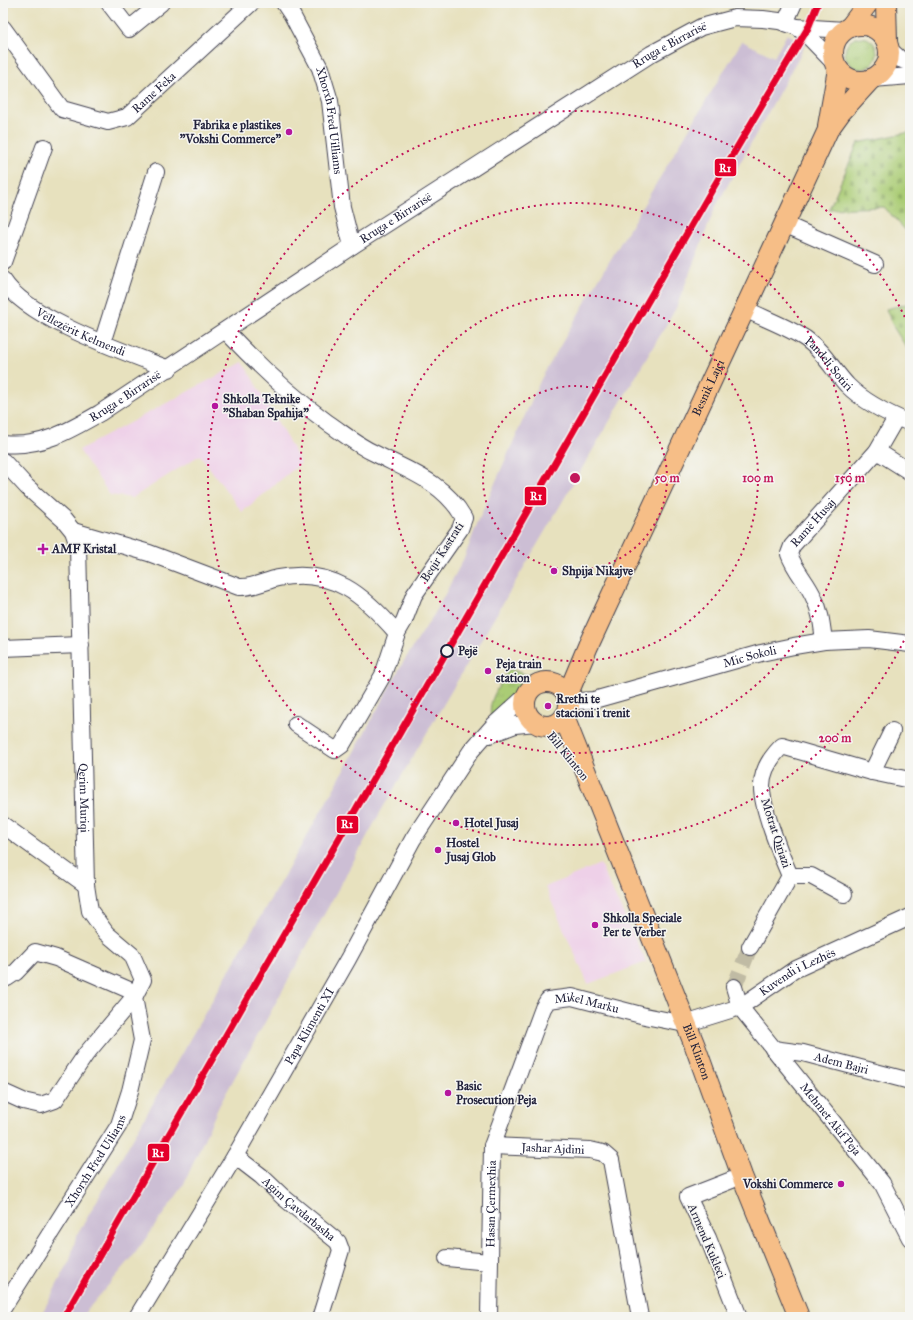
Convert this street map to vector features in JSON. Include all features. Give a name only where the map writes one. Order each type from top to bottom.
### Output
[{"type":"main road","points":[[868,3],[834,43],[833,50],[837,67],[846,77],[852,80],[859,81],[872,79],[884,70],[888,63],[886,3]]},
{"type":"main road","points":[[847,29],[857,25],[871,27],[878,30],[888,45]]},
{"type":"main road","name":"Besnik Lajçi","points":[[828,130],[837,67]]},
{"type":"main road","name":"Besnik Lajçi","points":[[566,706],[588,646],[828,130],[841,112],[872,79]]},
{"type":"main road","name":"Besnik Lajçi","points":[[546,682],[569,665],[588,646]]},
{"type":"main road","points":[[546,682],[558,686],[566,706]]},
{"type":"main road","name":"Papa Klimenti XI","points":[[527,695],[533,687],[546,682]]},
{"type":"main road","points":[[527,695],[525,708],[531,719],[539,724]]},
{"type":"main road","name":"Papa Klimenti XI","points":[[539,724],[554,724],[566,706]]},
{"type":"main road","name":"Bill Klinton","points":[[566,706],[593,787],[742,1176],[799,1317]]},
{"type":"main road","name":"Bill Klinton","points":[[539,724],[564,746],[593,787]]},
{"type":"street","points":[[110,3],[129,29],[161,3]]},
{"type":"street","name":"Rame Feka","points":[[3,28],[62,109],[108,122],[126,117],[251,3]]},
{"type":"street","name":"Xhorxh Fred Uilliams","points":[[284,3],[292,14],[320,68],[330,101],[342,208],[352,246]]},
{"type":"street","points":[[794,3],[791,25],[810,38],[837,67]]},
{"type":"street","name":"Rruga e Birrarisë","points":[[3,444],[24,445],[60,436],[100,413],[169,369],[352,246],[676,40],[701,27],[735,18],[763,19],[791,25],[847,29]]},
{"type":"street","points":[[888,45],[900,59],[910,63]]},
{"type":"street","points":[[872,79],[907,79]]},
{"type":"street","points":[[3,262],[44,147]]},
{"type":"street","points":[[102,343],[156,172]]},
{"type":"street","points":[[784,224],[875,264]]},
{"type":"street","name":"Vëllezërit Kelmendi","points":[[3,280],[9,290],[24,302],[62,325],[102,343],[169,369]]},
{"type":"street","name":"Pandeli Sotiri","points":[[744,309],[805,338],[826,359],[848,385],[863,399],[903,420]]},
{"type":"street","name":"Beqir Kastrati","points":[[226,331],[278,384],[372,453],[429,480],[458,508],[464,518],[460,529],[414,595],[404,621],[397,633],[383,675],[342,745],[335,750],[296,724]]},
{"type":"street","name":"Ramë Husaj","points":[[824,641],[820,615],[814,597],[792,562],[789,554],[792,546],[903,420]]},
{"type":"street","points":[[877,451],[910,472]]},
{"type":"street","name":"Qerim Muriqi","points":[[3,461],[27,487],[64,520],[73,531],[78,546],[86,885],[90,911],[106,933],[132,955],[143,980],[135,995],[86,1054],[55,1100],[41,1105],[23,1101],[3,1092]]},
{"type":"street","points":[[73,531],[149,553],[239,587],[247,587],[279,578],[316,576],[332,580],[363,598],[397,633]]},
{"type":"street","name":"Mic Sokoli","points":[[566,706],[594,700],[761,653],[824,641],[869,639],[910,644]]},
{"type":"street","points":[[3,648],[81,645]]},
{"type":"street","name":"Papa Klimenti XI","points":[[137,1317],[235,1156],[348,959],[413,839],[471,751],[494,725],[527,695]]},
{"type":"street","name":"Papa Klimenti XI","points":[[484,738],[515,725],[539,724]]},
{"type":"street","points":[[872,772],[892,731]]},
{"type":"street","name":"Motrat Qiriazi","points":[[790,876],[781,854],[765,804],[762,787],[765,769],[773,756],[782,746],[872,772],[910,780]]},
{"type":"street","points":[[3,825],[86,885]]},
{"type":"street","name":"Motrat Qiriazi","points":[[790,876],[811,876],[844,894]]},
{"type":"street","name":"Motrat Qiriazi","points":[[750,947],[790,876]]},
{"type":"street","name":"Kuvendi i Lezhës","points":[[685,1024],[740,1007],[794,970],[910,917]]},
{"type":"street","points":[[3,977],[7,978],[16,972],[35,952],[56,958],[135,995]]},
{"type":"street","points":[[734,987],[740,1007]]},
{"type":"street","name":"Xhorxh Fred Uiliams","points":[[3,1308],[119,1125],[130,1092],[142,1040],[135,995]]},
{"type":"street","name":"Mikel Marku","points":[[492,1146],[543,1008],[548,1000],[572,997],[645,1016],[685,1024]]},
{"type":"street","name":"Mehmet Akif Peja","points":[[740,1007],[882,1183],[910,1238]]},
{"type":"street","name":"Adem Bajri","points":[[773,1049],[803,1053],[910,1082]]},
{"type":"street","name":"Jashar Ajdini","points":[[492,1146],[590,1150],[603,1153],[611,1160],[640,1317]]},
{"type":"street","name":"Hasan Çermexhia","points":[[489,1317],[492,1146]]},
{"type":"street","name":"Agim Çavdarbasha","points":[[235,1156],[261,1176],[283,1197],[338,1242],[341,1250],[321,1315],[322,1317]]},
{"type":"street","name":"Armend Kukleci","points":[[739,1317],[708,1238],[688,1197],[742,1176]]},
{"type":"street","name":"Hasan Çermexhia","points":[[447,1258],[489,1262]]},
{"type":"shaded area","points":[[787,34],[806,44],[715,208],[676,308],[381,811],[219,1106],[182,1188],[131,1259],[81,1317],[40,1317],[70,1260],[76,1237],[332,792],[402,664],[435,613],[465,556],[477,524],[541,379],[597,282],[742,41],[774,57]]},
{"type":"shaded area","name":"Shkolla Teknike \"Shaban Spahija\"","points":[[243,362],[301,463],[242,512],[200,455],[132,498],[110,495],[79,450]]},
{"type":"shaded area","name":"Shkolla Speciale Per te Verber","points":[[600,864],[646,962],[588,984],[545,887]]},
{"type":"green space","points":[[858,37],[864,37],[873,41],[877,53],[873,65],[864,69],[858,69],[849,65],[845,56],[845,50],[849,41]]},
{"type":"green space","points":[[910,132],[910,235],[884,207],[829,209],[858,143]]},
{"type":"green space","points":[[910,303],[910,353],[894,328],[886,309]]},
{"type":"green space","points":[[509,669],[537,678],[493,722],[490,708],[494,695]]},
{"type":"tunnel","points":[[734,987],[750,947]]},
{"type":"transit line","name":"R1","points":[[64,1317],[713,188],[808,28],[818,3]]},
{"type":"place","name":"Fabrika e plastikes \"Vokshi Commerce\"","points":[[289,132]]},
{"type":"place","name":"Shkolla Teknike \"Shaban Spahija\"","points":[[215,406]]},
{"type":"place","name":"AMF Kristal","points":[[43,549]]},
{"type":"place","name":"Shpija Nikajve","points":[[554,571]]},
{"type":"place","name":"Pejë","points":[[447,651]]},
{"type":"place","name":"Peja train station","points":[[488,671]]},
{"type":"place","name":"Rrethi te stacioni i trenit","points":[[548,706]]},
{"type":"place","name":"Hotel Jusaj","points":[[456,823]]},
{"type":"place","name":"Hostel Jusaj Glob","points":[[438,850]]},
{"type":"place","name":"Shkolla Speciale Per te Verber","points":[[595,925]]},
{"type":"place","name":"Basic Prosecution Peja","points":[[448,1093]]},
{"type":"place","name":"Vokshi Commerce","points":[[841,1184]]}]
